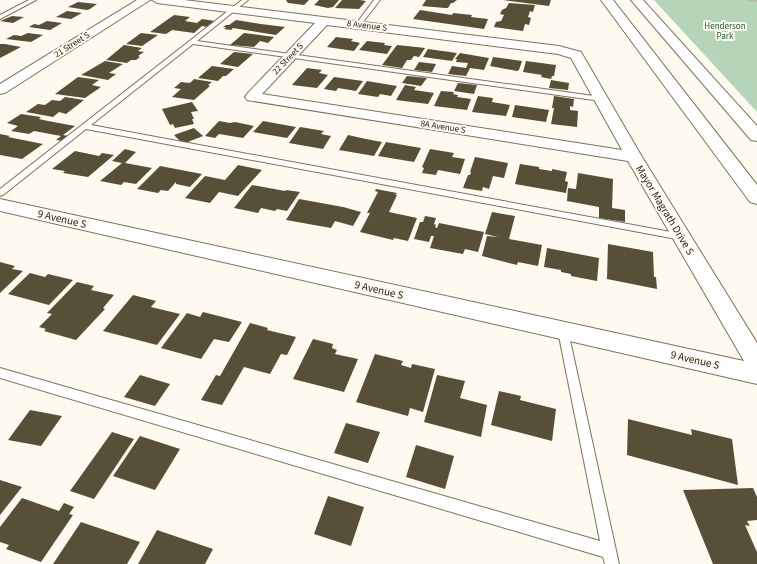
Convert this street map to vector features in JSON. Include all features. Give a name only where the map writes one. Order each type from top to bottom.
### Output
[{"type":"main road","points":[[607,0],[757,198]]},
{"type":"main road","points":[[637,0],[757,136]]},
{"type":"street","name":"21 Street S","points":[[0,90],[145,0]]},
{"type":"street","name":"8 Avenue S","points":[[157,0],[559,50],[576,55]]},
{"type":"street","name":"22 Street S","points":[[252,97],[324,21]]},
{"type":"street","name":"Mayor Magrath Drive S","points":[[576,55],[634,157],[757,363]]},
{"type":"street","name":"8A Avenue S","points":[[252,97],[634,157]]},
{"type":"street","name":"9 Avenue S","points":[[0,205],[757,374]]},
{"type":"lane","points":[[0,17],[33,0]]},
{"type":"lane","points":[[0,193],[245,0]]},
{"type":"lane","points":[[358,25],[377,0]]},
{"type":"lane","points":[[192,42],[601,99]]},
{"type":"lane","points":[[84,126],[682,237]]},
{"type":"lane","points":[[563,331],[608,551],[612,564]]},
{"type":"lane","points":[[0,373],[608,551]]},
{"type":"path","points":[[749,0],[757,1]]},
{"type":"green space","name":"Henderson Park","points":[[654,0],[757,0],[757,112]]},
{"type":"building","points":[[286,0],[309,0],[304,5],[288,3]]},
{"type":"building","points":[[319,0],[339,0],[333,7],[328,8],[314,5]]},
{"type":"building","points":[[342,0],[366,1],[359,9],[335,8]]},
{"type":"building","points":[[426,0],[457,0],[451,3],[448,8],[445,8],[422,6]]},
{"type":"building","points":[[503,0],[551,0],[549,6]]},
{"type":"building","points":[[78,2],[97,4],[87,10],[68,7]]},
{"type":"building","points":[[509,3],[535,5],[533,12],[530,11],[528,17],[531,18],[529,25],[525,24],[523,31],[494,27],[496,22],[501,21],[504,15],[500,14]]},
{"type":"building","points":[[420,10],[452,15],[453,13],[472,15],[471,17],[488,19],[484,29],[413,19]]},
{"type":"building","points":[[67,11],[82,13],[71,19],[56,17]]},
{"type":"building","points":[[174,15],[190,17],[185,21],[197,23],[202,19],[215,21],[207,27],[202,26],[194,33],[172,30],[166,34],[150,32]]},
{"type":"building","points":[[12,16],[24,17],[13,23],[0,21]]},
{"type":"building","points":[[236,20],[285,27],[276,35],[233,28],[231,30],[224,29],[226,27],[223,27]]},
{"type":"building","points":[[47,21],[62,23],[50,30],[29,27],[34,24],[39,25]]},
{"type":"building","points":[[28,33],[43,35],[31,42],[6,39],[14,35],[21,36]]},
{"type":"building","points":[[141,33],[158,35],[142,46],[126,44]]},
{"type":"building","points":[[244,33],[274,37],[268,43],[260,41],[254,47],[230,45]]},
{"type":"building","points":[[336,37],[353,39],[351,41],[360,43],[354,51],[327,47]]},
{"type":"building","points":[[367,41],[385,43],[384,45],[392,46],[387,54],[359,50]]},
{"type":"building","points":[[0,44],[5,44],[21,47],[0,58]]},
{"type":"building","points":[[124,45],[142,48],[138,51],[144,52],[138,56],[140,57],[136,60],[131,60],[127,63],[106,60]]},
{"type":"building","points":[[397,45],[425,48],[419,57],[414,56],[411,60],[407,60],[402,68],[382,65]]},
{"type":"building","points":[[428,49],[457,53],[452,61],[423,57]]},
{"type":"building","points":[[234,52],[253,54],[238,67],[220,64]]},
{"type":"building","points":[[460,53],[489,58],[484,70],[470,68],[466,76],[448,74],[452,66],[466,68],[468,63],[456,62],[457,59],[455,59]]},
{"type":"building","points":[[493,57],[522,61],[519,70],[517,71],[490,66]]},
{"type":"building","points":[[105,61],[123,64],[109,73],[116,74],[108,80],[81,75]]},
{"type":"building","points":[[526,61],[556,65],[554,76],[552,76],[551,79],[541,77],[542,75],[523,72]]},
{"type":"building","points":[[419,62],[436,64],[432,72],[414,70]]},
{"type":"building","points":[[212,66],[234,69],[218,81],[198,78]]},
{"type":"building","points":[[307,68],[322,70],[319,73],[328,75],[317,88],[292,85]]},
{"type":"building","points":[[407,76],[427,78],[421,86],[402,83]]},
{"type":"building","points":[[78,77],[99,80],[92,85],[101,87],[85,98],[55,94]]},
{"type":"building","points":[[334,77],[363,81],[356,91],[338,88],[336,91],[324,89]]},
{"type":"building","points":[[194,79],[212,82],[208,85],[210,86],[194,100],[172,97],[181,89],[174,88],[181,82],[190,83]]},
{"type":"building","points":[[551,80],[569,83],[568,90],[549,88]]},
{"type":"building","points":[[367,81],[397,86],[391,96],[380,94],[378,97],[358,94]]},
{"type":"building","points":[[458,83],[477,85],[474,94],[454,91]]},
{"type":"building","points":[[405,85],[416,87],[414,90],[434,93],[428,104],[396,100]]},
{"type":"building","points":[[441,91],[454,92],[453,94],[458,95],[457,97],[471,99],[467,110],[434,106]]},
{"type":"building","points":[[478,96],[493,98],[492,102],[510,105],[506,116],[472,112]]},
{"type":"building","points":[[554,96],[574,99],[573,107],[570,106],[570,110],[578,111],[577,127],[551,124],[554,108],[552,108]]},
{"type":"building","points":[[65,97],[84,100],[66,114],[59,112],[53,117],[26,112],[38,104],[45,105],[52,100],[60,101]]},
{"type":"building","points":[[192,102],[198,111],[191,112],[194,119],[192,119],[194,124],[175,128],[173,124],[170,125],[162,109]]},
{"type":"building","points":[[515,105],[549,110],[546,122],[512,117]]},
{"type":"building","points":[[21,114],[41,117],[39,119],[75,126],[63,135],[69,136],[63,141],[56,140],[61,136],[34,131],[29,134],[11,131],[18,126],[7,123]]},
{"type":"building","points":[[219,121],[230,123],[235,122],[254,126],[243,138],[219,134],[215,138],[205,136]]},
{"type":"building","points":[[263,121],[296,127],[287,138],[253,132]]},
{"type":"building","points":[[300,127],[324,131],[321,134],[331,136],[323,149],[289,143]]},
{"type":"building","points":[[194,128],[203,136],[183,144],[174,135]]},
{"type":"building","points":[[0,134],[43,144],[22,159],[0,155]]},
{"type":"building","points":[[348,135],[382,142],[374,156],[339,150]]},
{"type":"building","points":[[386,142],[421,148],[414,162],[378,156]]},
{"type":"building","points":[[125,149],[136,152],[125,163],[152,168],[136,184],[124,182],[121,185],[100,181],[122,163],[112,161]]},
{"type":"building","points":[[430,149],[454,153],[452,157],[465,159],[460,174],[438,170],[436,175],[422,173],[424,168],[422,167]]},
{"type":"building","points":[[75,151],[99,156],[102,153],[114,155],[88,177],[63,173],[65,171],[52,169]]},
{"type":"building","points":[[475,157],[508,163],[504,178],[493,176],[489,189],[483,187],[482,191],[463,188],[468,175],[470,175]]},
{"type":"building","points":[[520,164],[539,167],[539,169],[552,171],[552,169],[567,172],[565,181],[568,182],[566,193],[515,184]]},
{"type":"building","points":[[238,165],[262,170],[238,196],[219,192],[210,203],[185,198],[205,176],[225,180]]},
{"type":"building","points":[[160,166],[202,174],[190,187],[176,184],[176,182],[168,191],[161,190],[158,193],[137,189]]},
{"type":"building","points":[[578,173],[613,179],[612,208],[625,210],[625,222],[599,218],[599,207],[567,201],[568,188],[576,189]]},
{"type":"building","points":[[252,185],[300,192],[287,211],[277,209],[275,211],[261,208],[258,213],[234,208]]},
{"type":"building","points":[[376,189],[397,193],[389,212],[417,218],[408,241],[394,238],[393,240],[360,232],[370,213],[367,213],[378,192],[375,191]]},
{"type":"building","points":[[299,199],[361,212],[353,226],[335,221],[331,228],[286,220]]},
{"type":"building","points":[[492,212],[515,216],[509,239],[542,245],[538,266],[518,262],[517,265],[482,256],[487,236],[498,237],[485,234]]},
{"type":"building","points":[[425,216],[436,218],[434,224],[437,228],[439,223],[484,232],[478,252],[465,249],[463,254],[430,248],[434,236],[431,236],[429,242],[414,239],[420,222],[423,222]]},
{"type":"building","points":[[608,244],[653,252],[654,277],[656,277],[657,289],[607,279]]},
{"type":"building","points":[[547,248],[599,258],[597,281],[571,276],[571,274],[561,272],[561,270],[544,267]]},
{"type":"building","points":[[0,262],[15,266],[12,269],[23,271],[0,293]]},
{"type":"building","points":[[30,273],[45,277],[48,274],[73,280],[49,305],[8,294]]},
{"type":"building","points":[[77,282],[94,286],[91,290],[114,295],[103,308],[105,309],[76,340],[44,331],[46,329],[39,327],[52,314],[47,313]]},
{"type":"building","points":[[133,295],[156,301],[151,307],[180,314],[157,345],[103,331]]},
{"type":"building","points":[[203,312],[242,322],[229,342],[214,339],[201,359],[161,348],[187,313],[200,317]]},
{"type":"building","points":[[250,323],[268,328],[267,330],[296,337],[287,355],[281,354],[270,374],[244,367],[222,405],[201,400],[216,375],[220,376]]},
{"type":"building","points":[[313,339],[333,344],[332,348],[337,350],[335,354],[358,359],[344,392],[293,379]]},
{"type":"building","points":[[375,354],[403,361],[401,365],[411,368],[412,364],[435,369],[423,412],[410,408],[408,416],[356,402]]},
{"type":"building","points":[[140,375],[170,384],[155,406],[124,397]]},
{"type":"building","points":[[437,375],[465,381],[460,398],[487,405],[481,437],[424,422]]},
{"type":"building","points":[[499,391],[521,396],[520,400],[556,409],[552,441],[491,425]]},
{"type":"building","points":[[30,410],[62,416],[41,446],[8,440]]},
{"type":"building","points":[[628,419],[692,435],[691,429],[732,439],[738,485],[627,455]]},
{"type":"building","points":[[346,423],[380,432],[368,463],[334,453]]},
{"type":"building","points":[[112,432],[134,439],[94,499],[70,491]]},
{"type":"building","points":[[140,436],[180,449],[155,490],[113,476]]},
{"type":"building","points":[[416,445],[454,456],[445,489],[406,477]]},
{"type":"building","points":[[0,480],[22,487],[0,515]]},
{"type":"building","points":[[753,488],[757,497],[757,520],[747,521],[750,526],[745,525],[757,552],[757,564],[713,564],[683,490]]},
{"type":"building","points":[[328,496],[364,507],[351,546],[314,534]]},
{"type":"building","points":[[22,498],[59,511],[64,503],[74,507],[69,514],[73,515],[41,562],[6,549],[9,545],[0,542],[0,527]]},
{"type":"building","points":[[81,522],[140,542],[127,564],[53,564]]},
{"type":"building","points":[[157,530],[213,549],[205,564],[138,564]]}]
